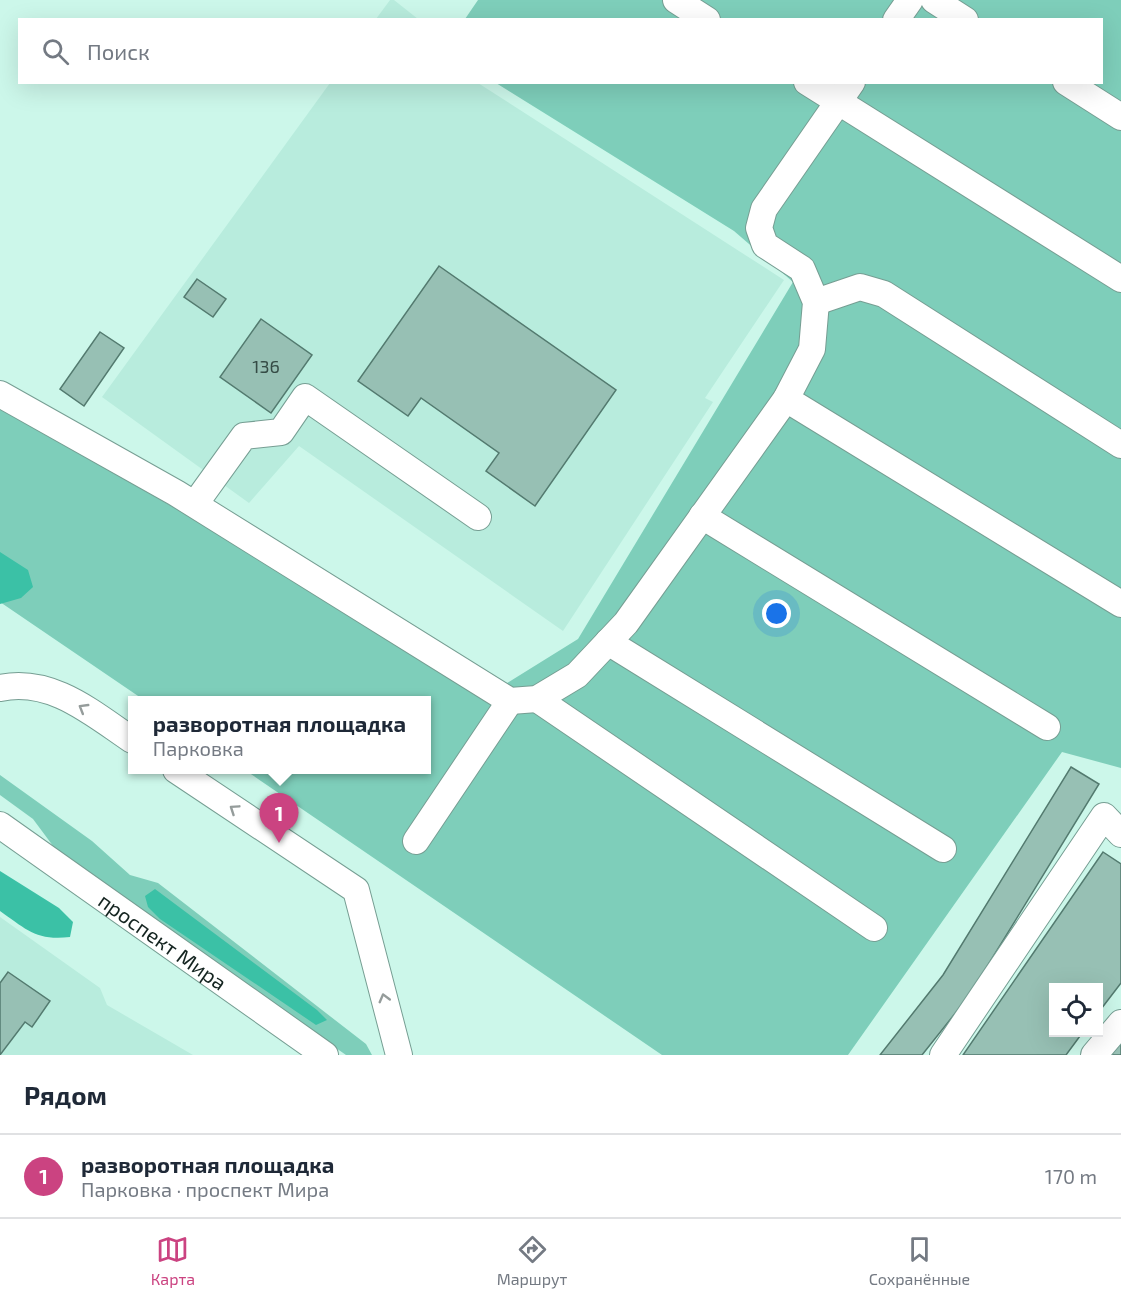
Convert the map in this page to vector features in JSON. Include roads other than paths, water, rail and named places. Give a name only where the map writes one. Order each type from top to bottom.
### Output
[{"type":"street","points":[[676,0],[704,18]]},
{"type":"street","points":[[897,18],[910,0]]},
{"type":"street","points":[[934,0],[962,18]]},
{"type":"street","points":[[815,84],[846,92],[1121,279]]},
{"type":"street","points":[[1069,84],[1121,117]]},
{"type":"street","points":[[537,699],[577,675],[626,623],[786,399],[812,349],[816,302],[802,269],[765,245],[759,228],[764,209],[846,92]]},
{"type":"street","points":[[816,302],[860,287],[884,294],[1121,445]]},
{"type":"street","points":[[0,394],[195,504],[504,697],[537,699],[874,927]]},
{"type":"street","points":[[195,504],[244,436],[280,432],[305,397],[478,518]]},
{"type":"street","points":[[786,399],[1121,604]]},
{"type":"street","points":[[702,516],[1047,727]]},
{"type":"street","points":[[608,642],[943,849]]},
{"type":"street","points":[[0,688],[19,684],[53,691],[128,738]]},
{"type":"street","points":[[416,841],[504,697]]},
{"type":"street","points":[[182,774],[356,890],[399,1055]]},
{"type":"street","points":[[943,1055],[1104,816],[1121,834]]},
{"type":"street","name":"проспект Мира","points":[[0,825],[325,1055]]},
{"type":"street","points":[[1094,1055],[1121,1023]]},
{"type":"place","name":"разворотная площадка","points":[[279,843]]}]
